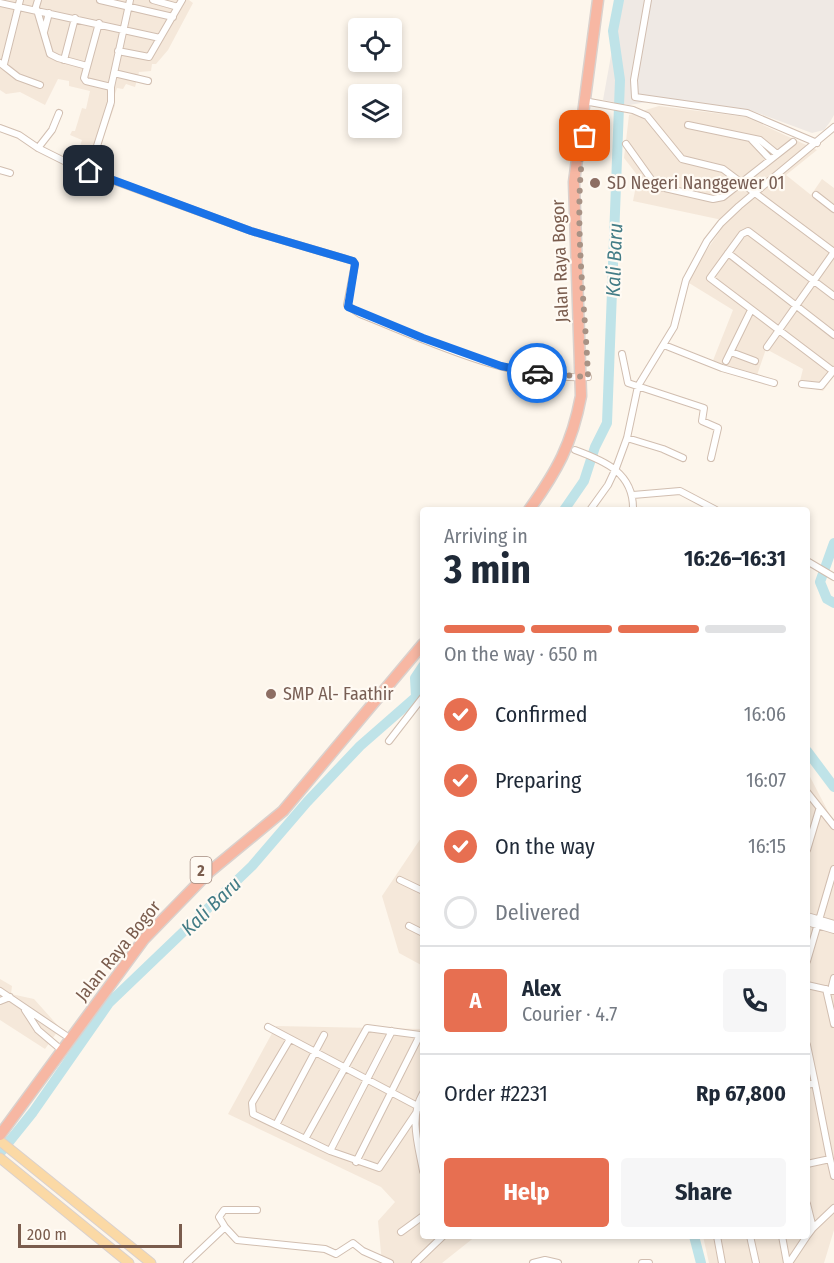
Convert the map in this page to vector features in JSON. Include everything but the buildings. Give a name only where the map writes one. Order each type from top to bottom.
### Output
[{"type":"highway","name":"Jalan Raya Bogor","points":[[590,102],[598,0]]},
{"type":"highway","name":"Jalan Raya Bogor","points":[[539,507],[560,479],[574,450],[583,420],[585,377],[574,182],[590,102],[605,0]]},
{"type":"highway","name":"Jalan Raya Bogor","points":[[531,507],[554,477],[569,444],[577,419],[585,377]]},
{"type":"highway","name":"Jalan Raya Bogor","points":[[0,1139],[139,934],[204,868],[292,792],[420,638]]},
{"type":"highway","name":"Jalan Raya Bogor","points":[[0,1124],[65,1035],[84,1015],[144,939],[208,873],[283,811],[420,648]]},
{"type":"main road","points":[[0,1139],[151,1263]]},
{"type":"main road","points":[[4,1161],[129,1263]]},
{"type":"street","points":[[38,0],[36,10],[50,54],[87,66]]},
{"type":"street","points":[[100,0],[129,3],[173,17]]},
{"type":"street","points":[[153,0],[178,7]]},
{"type":"street","points":[[118,51],[147,58],[182,0]]},
{"type":"street","points":[[648,0],[634,80],[635,98],[747,113],[817,143]]},
{"type":"street","points":[[0,3],[19,3],[36,10],[124,28],[160,38]]},
{"type":"street","points":[[19,3],[2,63],[18,77],[40,85]]},
{"type":"street","points":[[89,171],[111,102],[111,87],[129,3]]},
{"type":"street","points":[[44,32],[49,13]]},
{"type":"street","points":[[64,60],[75,18]]},
{"type":"street","points":[[99,23],[84,78],[86,81],[111,87]]},
{"type":"street","points":[[114,72],[148,81]]},
{"type":"street","points":[[590,102],[633,110],[652,120],[675,154],[682,159],[723,169],[742,180],[834,252],[767,346]]},
{"type":"street","points":[[38,148],[52,130],[59,113]]},
{"type":"street","points":[[688,125],[762,141],[777,154]]},
{"type":"street","points":[[592,507],[608,485],[616,468],[627,438],[638,386],[678,318],[690,271],[707,241],[721,223],[756,191],[834,127]]},
{"type":"street","points":[[0,128],[19,135],[38,148],[76,167],[251,231],[353,261],[355,264],[347,305],[360,314],[501,366],[585,377]]},
{"type":"street","points":[[752,140],[771,159]]},
{"type":"street","points":[[626,144],[656,186],[713,199],[723,197],[793,142]]},
{"type":"street","points":[[0,170],[10,173]]},
{"type":"street","points":[[816,195],[834,209]]},
{"type":"street","points":[[802,384],[821,386],[834,371],[710,278],[742,234],[748,231],[834,296]]},
{"type":"street","points":[[728,253],[834,335]]},
{"type":"street","points":[[726,361],[751,309]]},
{"type":"street","points":[[664,345],[722,368],[774,383]]},
{"type":"street","points":[[731,352],[755,361]]},
{"type":"street","points":[[622,354],[628,383],[704,408],[702,421],[718,429],[711,458]]},
{"type":"street","points":[[627,438],[663,449],[682,458]]},
{"type":"street","points":[[574,450],[616,468],[633,495],[633,507]]},
{"type":"street","points":[[633,495],[680,491],[710,507]]},
{"type":"street","points":[[810,564],[832,576]]},
{"type":"street","points":[[389,741],[420,701]]},
{"type":"street","points":[[810,796],[834,826]]},
{"type":"street","points":[[810,840],[819,810]]},
{"type":"street","points":[[810,950],[834,869]]},
{"type":"street","points":[[400,880],[420,890]]},
{"type":"street","points":[[810,917],[834,930]]},
{"type":"street","points":[[810,922],[834,924]]},
{"type":"street","points":[[409,926],[420,932]]},
{"type":"street","points":[[834,978],[830,990],[834,1024]]},
{"type":"street","points":[[810,986],[830,990]]},
{"type":"street","points":[[0,991],[65,1035]]},
{"type":"street","points":[[0,1001],[10,998]]},
{"type":"street","points":[[23,1006],[38,1030],[58,1047]]},
{"type":"street","points":[[268,1027],[420,1107]]},
{"type":"street","points":[[305,1139],[367,1028],[420,1037]]},
{"type":"street","points":[[330,1151],[392,1031]]},
{"type":"street","points":[[276,1125],[324,1035]]},
{"type":"street","points":[[290,1039],[252,1103],[253,1114],[330,1151],[381,1168],[416,1113]]},
{"type":"street","points":[[356,1161],[420,1039]]},
{"type":"street","points":[[810,1059],[834,1176]]},
{"type":"street","points":[[810,1084],[815,1083]]},
{"type":"street","points":[[420,1098],[416,1105],[416,1131],[420,1154]]},
{"type":"street","points":[[405,1130],[416,1131]]},
{"type":"street","points":[[810,1163],[830,1159]]},
{"type":"street","points":[[810,1232],[834,1208]]},
{"type":"street","points":[[257,1210],[224,1210],[219,1216],[237,1240],[325,1249],[336,1254],[353,1243],[363,1251],[390,1263]]},
{"type":"street","points":[[810,1216],[813,1228]]},
{"type":"street","points":[[401,1232],[420,1218]]},
{"type":"street","points":[[187,1263],[225,1227]]},
{"type":"street","points":[[415,1263],[439,1239]]},
{"type":"street","points":[[718,1239],[722,1263]]},
{"type":"street","points":[[751,1239],[756,1263]]},
{"type":"street","points":[[783,1239],[788,1263]]},
{"type":"street","points":[[788,1263],[805,1239]]},
{"type":"street","points":[[533,1263],[545,1260],[558,1263]]},
{"type":"street","points":[[642,1263],[649,1263]]},
{"type":"shaded area","points":[[0,0],[189,0],[193,3],[168,50],[156,64],[152,64],[151,71],[139,72],[135,87],[126,84],[123,89],[117,88],[112,103],[115,105],[92,170],[74,164],[82,140],[70,135],[72,131],[75,131],[82,108],[86,109],[90,91],[69,86],[69,81],[58,79],[45,105],[20,92],[6,94],[0,90]]},
{"type":"shaded area","points":[[621,0],[834,0],[834,115],[824,130],[812,133],[750,110],[666,99],[629,105],[603,100]]},
{"type":"shaded area","points":[[659,106],[746,117],[817,150],[786,175],[811,195],[822,179],[834,188],[834,376],[823,391],[799,385],[803,369],[766,349],[756,378],[712,363],[733,310],[689,283],[695,267],[727,221],[633,201],[638,176],[624,158],[629,115]]},
{"type":"shaded area","points":[[810,777],[834,823],[834,1230],[824,1263],[709,1263],[704,1239],[810,1239]]},
{"type":"shaded area","points":[[420,839],[420,964],[399,953],[382,896]]},
{"type":"shaded area","points":[[0,979],[12,986],[11,994],[34,999],[60,1028],[45,1049],[0,1020]]},
{"type":"shaded area","points":[[276,1026],[420,1029],[420,1239],[472,1239],[442,1263],[382,1263],[378,1221],[395,1202],[381,1187],[228,1114]]},
{"type":"waterway","name":"Kali Baru","points":[[566,507],[584,481],[595,447],[607,423],[620,80],[613,31],[619,0]]},
{"type":"waterway","points":[[834,543],[820,582],[827,599],[834,603]]},
{"type":"waterway","name":"Kali Baru","points":[[0,1153],[33,1112],[109,1003],[252,866],[307,802],[360,746],[416,697],[415,678],[420,670]]},
{"type":"waterway","points":[[810,755],[834,787]]},
{"type":"waterway","points":[[695,1239],[701,1263]]},
{"type":"way so far","points":[[537,373],[588,377],[580,183],[585,136]]},
{"type":"place","name":"SD Negeri Nanggewer 01","points":[[595,183]]},
{"type":"place","name":"SMP Al- Faathir","points":[[271,694]]},
{"type":"route","points":[[89,171],[251,231],[353,261],[355,264],[348,307],[360,314],[501,366],[537,373]]}]
